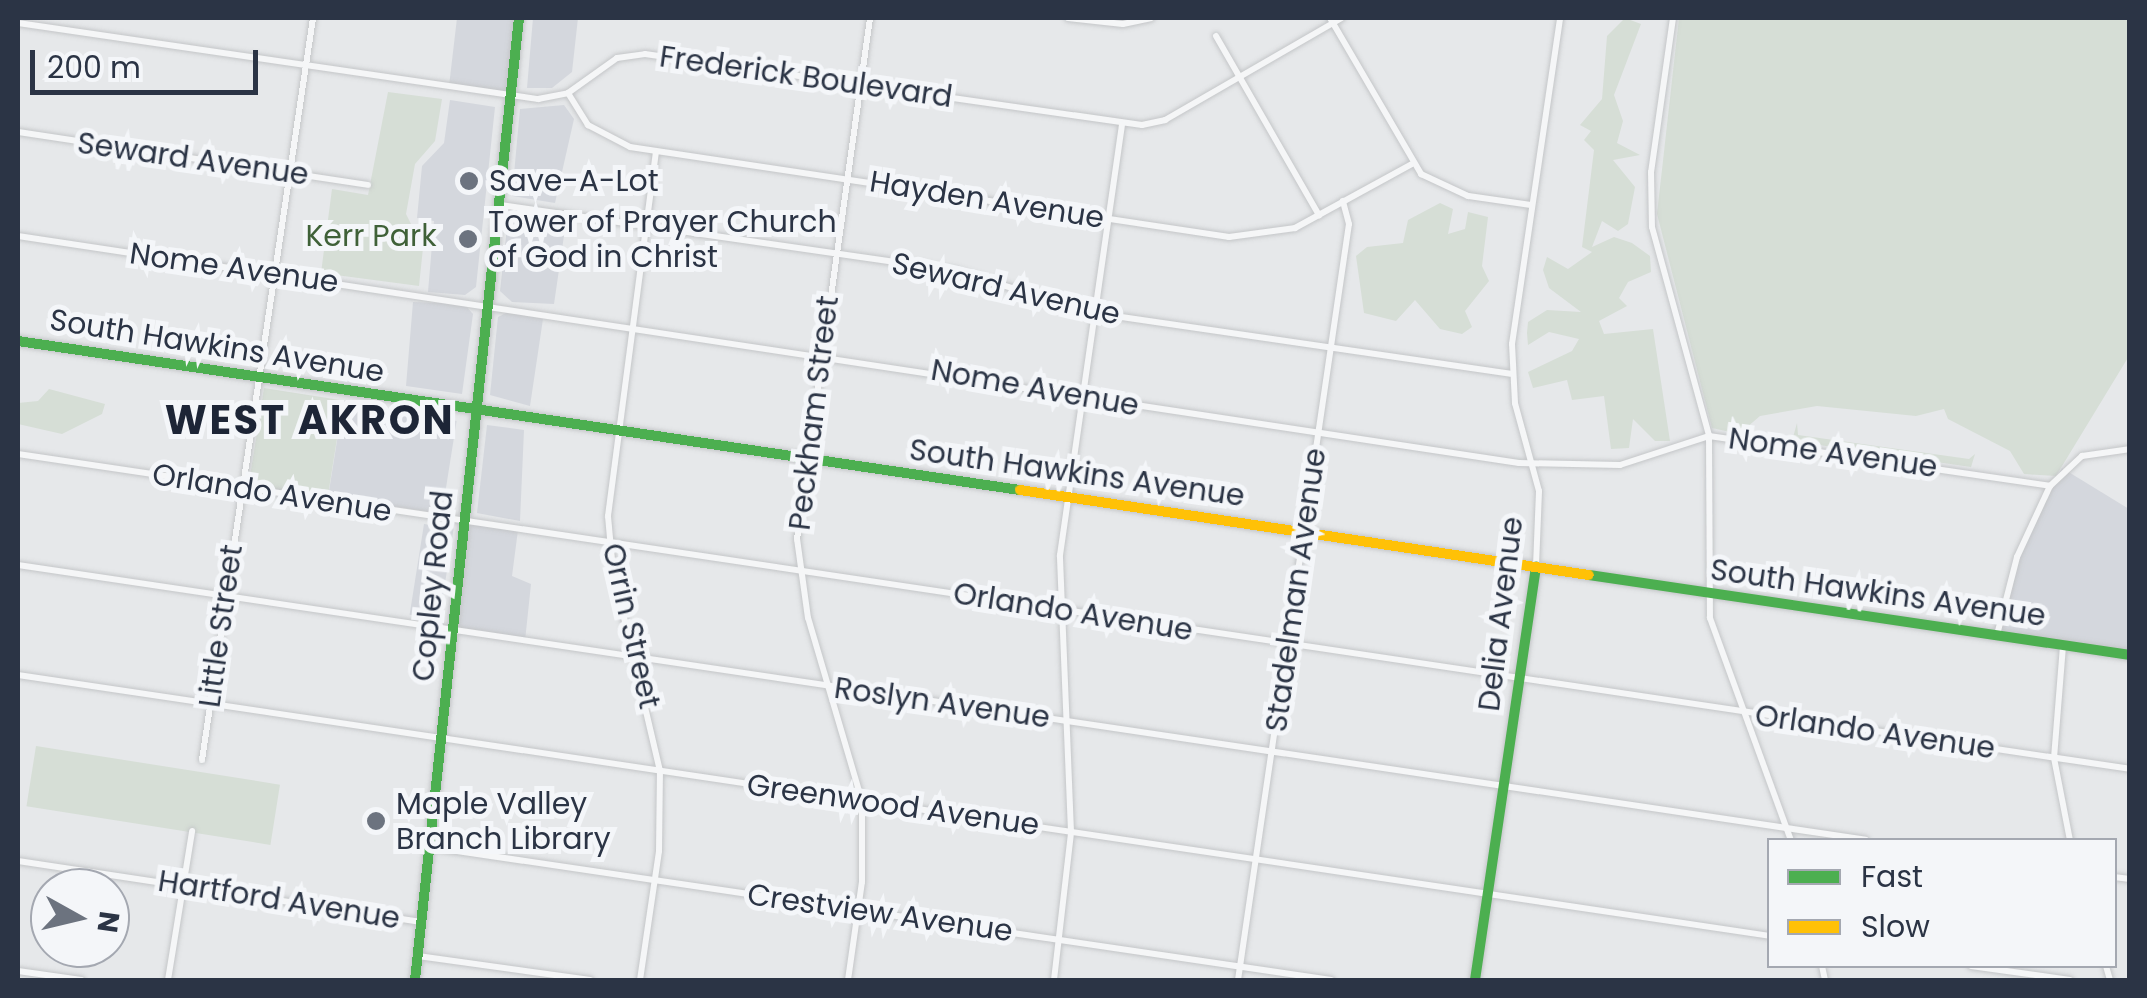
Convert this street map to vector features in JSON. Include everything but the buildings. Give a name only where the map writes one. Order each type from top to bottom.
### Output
[{"type":"main road","name":"Copley Road","points":[[416,980],[519,18]]},
{"type":"main road","name":"South Hawkins Avenue","points":[[18,341],[2130,655]]},
{"type":"main road","name":"Delia Avenue","points":[[1475,980],[1536,566]]},
{"type":"street","name":"Little Street","points":[[202,760],[313,18]]},
{"type":"street","name":"Peckham Street","points":[[848,980],[858,910],[862,801],[799,571],[804,458],[870,18]]},
{"type":"street","points":[[1068,18],[1123,24],[1151,18]]},
{"type":"street","name":"Frederick Boulevard","points":[[568,94],[595,69],[645,54],[1122,124],[1165,120],[1332,20],[1342,18]]},
{"type":"street","name":"Delia Avenue","points":[[1536,566],[1534,464],[1511,374],[1531,205],[1560,18]]},
{"type":"street","points":[[1661,18],[1672,18],[1650,206],[1709,436],[1706,594],[1791,838]]},
{"type":"street","points":[[1332,20],[1412,164],[1452,191],[1531,205]]},
{"type":"street","points":[[18,22],[512,95],[568,94]]},
{"type":"street","points":[[1216,36],[1318,215]]},
{"type":"street","name":"Hayden Avenue","points":[[568,94],[593,130],[656,152],[1252,238],[1318,215],[1412,164]]},
{"type":"street","points":[[1054,980],[1070,832],[1057,610],[1067,498],[1122,124]]},
{"type":"street","name":"Seward Avenue","points":[[18,132],[368,185]]},
{"type":"street","name":"Orrin Street","points":[[640,980],[655,880],[660,770],[610,544],[615,430],[656,152]]},
{"type":"street","name":"Stadelman Avenue","points":[[1238,980],[1349,224],[1343,201]]},
{"type":"street","name":"Seward Avenue","points":[[500,205],[984,278],[1094,313],[1511,374]]},
{"type":"street","name":"Nome Avenue","points":[[18,236],[820,352],[1082,398],[1534,464],[1620,465],[1709,436],[2050,486]]},
{"type":"street","points":[[1997,635],[2016,559],[2050,486],[2082,456],[2129,451]]},
{"type":"street","name":"Orlando Avenue","points":[[18,454],[2130,769]]},
{"type":"street","name":"Roslyn Avenue","points":[[18,564],[1853,838]]},
{"type":"street","points":[[2062,646],[2054,758],[2070,838]]},
{"type":"street","name":"Greenwood Avenue","points":[[18,675],[1767,936]]},
{"type":"street","points":[[168,980],[192,831]]},
{"type":"street","name":"Crestview Avenue","points":[[430,847],[1331,980]]},
{"type":"street","name":"Hartford Avenue","points":[[18,861],[422,922]]},
{"type":"street","points":[[418,956],[590,980]]},
{"type":"street","points":[[1984,968],[2070,980]]},
{"type":"street","points":[[18,971],[81,980]]},
{"type":"shaded area","points":[[457,18],[519,18],[512,95],[449,86]]},
{"type":"shaded area","points":[[533,18],[578,18],[572,72],[552,88],[527,88]]},
{"type":"shaded area","points":[[450,100],[495,107],[476,287],[465,295],[428,292],[434,221],[417,218],[422,166],[444,143]]},
{"type":"shaded area","points":[[564,105],[574,119],[555,203],[512,196],[520,109]]},
{"type":"shaded area","points":[[520,210],[566,222],[554,304],[512,302],[500,291],[508,218]]},
{"type":"shaded area","points":[[413,302],[464,304],[473,314],[462,394],[406,386]]},
{"type":"shaded area","points":[[510,311],[543,319],[530,406],[490,395],[498,317]]},
{"type":"shaded area","points":[[343,403],[457,421],[442,514],[328,496]]},
{"type":"shaded area","points":[[487,425],[524,430],[520,521],[477,513]]},
{"type":"shaded area","points":[[2062,468],[2129,509],[2129,655],[1997,635],[2011,574]]},
{"type":"shaded area","points":[[465,522],[518,530],[512,576],[531,584],[525,641],[454,630]]},
{"type":"shaded area","points":[[424,524],[454,529],[439,620],[410,615]]},
{"type":"green space","points":[[1625,18],[1641,24],[1614,95],[1623,121],[1617,143],[1640,155],[1613,160],[1635,187],[1628,224],[1618,231],[1602,221],[1592,247],[1614,237],[1632,243],[1650,256],[1651,272],[1628,282],[1619,298],[1627,306],[1599,321],[1604,334],[1653,329],[1670,441],[1655,441],[1633,419],[1629,448],[1611,449],[1604,396],[1572,400],[1567,380],[1533,388],[1528,372],[1572,351],[1579,339],[1549,332],[1528,345],[1527,333],[1528,322],[1547,310],[1581,312],[1549,288],[1543,270],[1547,257],[1568,269],[1592,252],[1582,247],[1594,150],[1584,140],[1591,131],[1580,125],[1602,99],[1607,36]]},
{"type":"green space","points":[[1679,18],[2129,18],[2129,356],[2056,476],[2024,474],[2010,451],[1948,419],[1944,409],[1916,416],[1817,406],[1760,416],[1739,434],[1712,428],[1657,214]]},
{"type":"green space","name":"Kerr Park","points":[[388,92],[442,99],[435,141],[415,164],[406,214],[423,248],[419,286],[321,273],[332,189],[368,195]]},
{"type":"green space","points":[[1440,203],[1453,209],[1448,234],[1465,229],[1468,212],[1488,217],[1482,266],[1489,281],[1465,311],[1472,327],[1462,334],[1440,329],[1415,300],[1396,321],[1364,313],[1356,256],[1367,247],[1403,243],[1408,220]]},
{"type":"green space","points":[[264,388],[343,401],[328,498],[249,486]]},
{"type":"green space","points":[[49,389],[105,404],[102,414],[62,434],[18,424],[18,403],[38,401]]},
{"type":"green space","points":[[1797,423],[1798,435],[1969,459],[1975,454],[1971,467],[1792,441]]},
{"type":"green space","points":[[36,746],[280,785],[270,845],[26,806]]},
{"type":"traffic: fast","points":[[415,980],[519,18]]},
{"type":"traffic: fast","points":[[18,341],[1020,490]]},
{"type":"traffic: fast","points":[[1475,980],[1536,566]]},
{"type":"traffic: fast","points":[[1589,575],[2130,655]]},
{"type":"traffic: slow","points":[[1020,490],[1589,575]]},
{"type":"place","name":"Save-A-Lot","points":[[469,181]]},
{"type":"place","name":"Tower of Prayer Church of God in Christ","points":[[468,239]]},
{"type":"place","name":"Maple Valley Branch Library","points":[[376,821]]},
{"type":"district","name":"WEST AKRON","points":[[310,420]]}]
